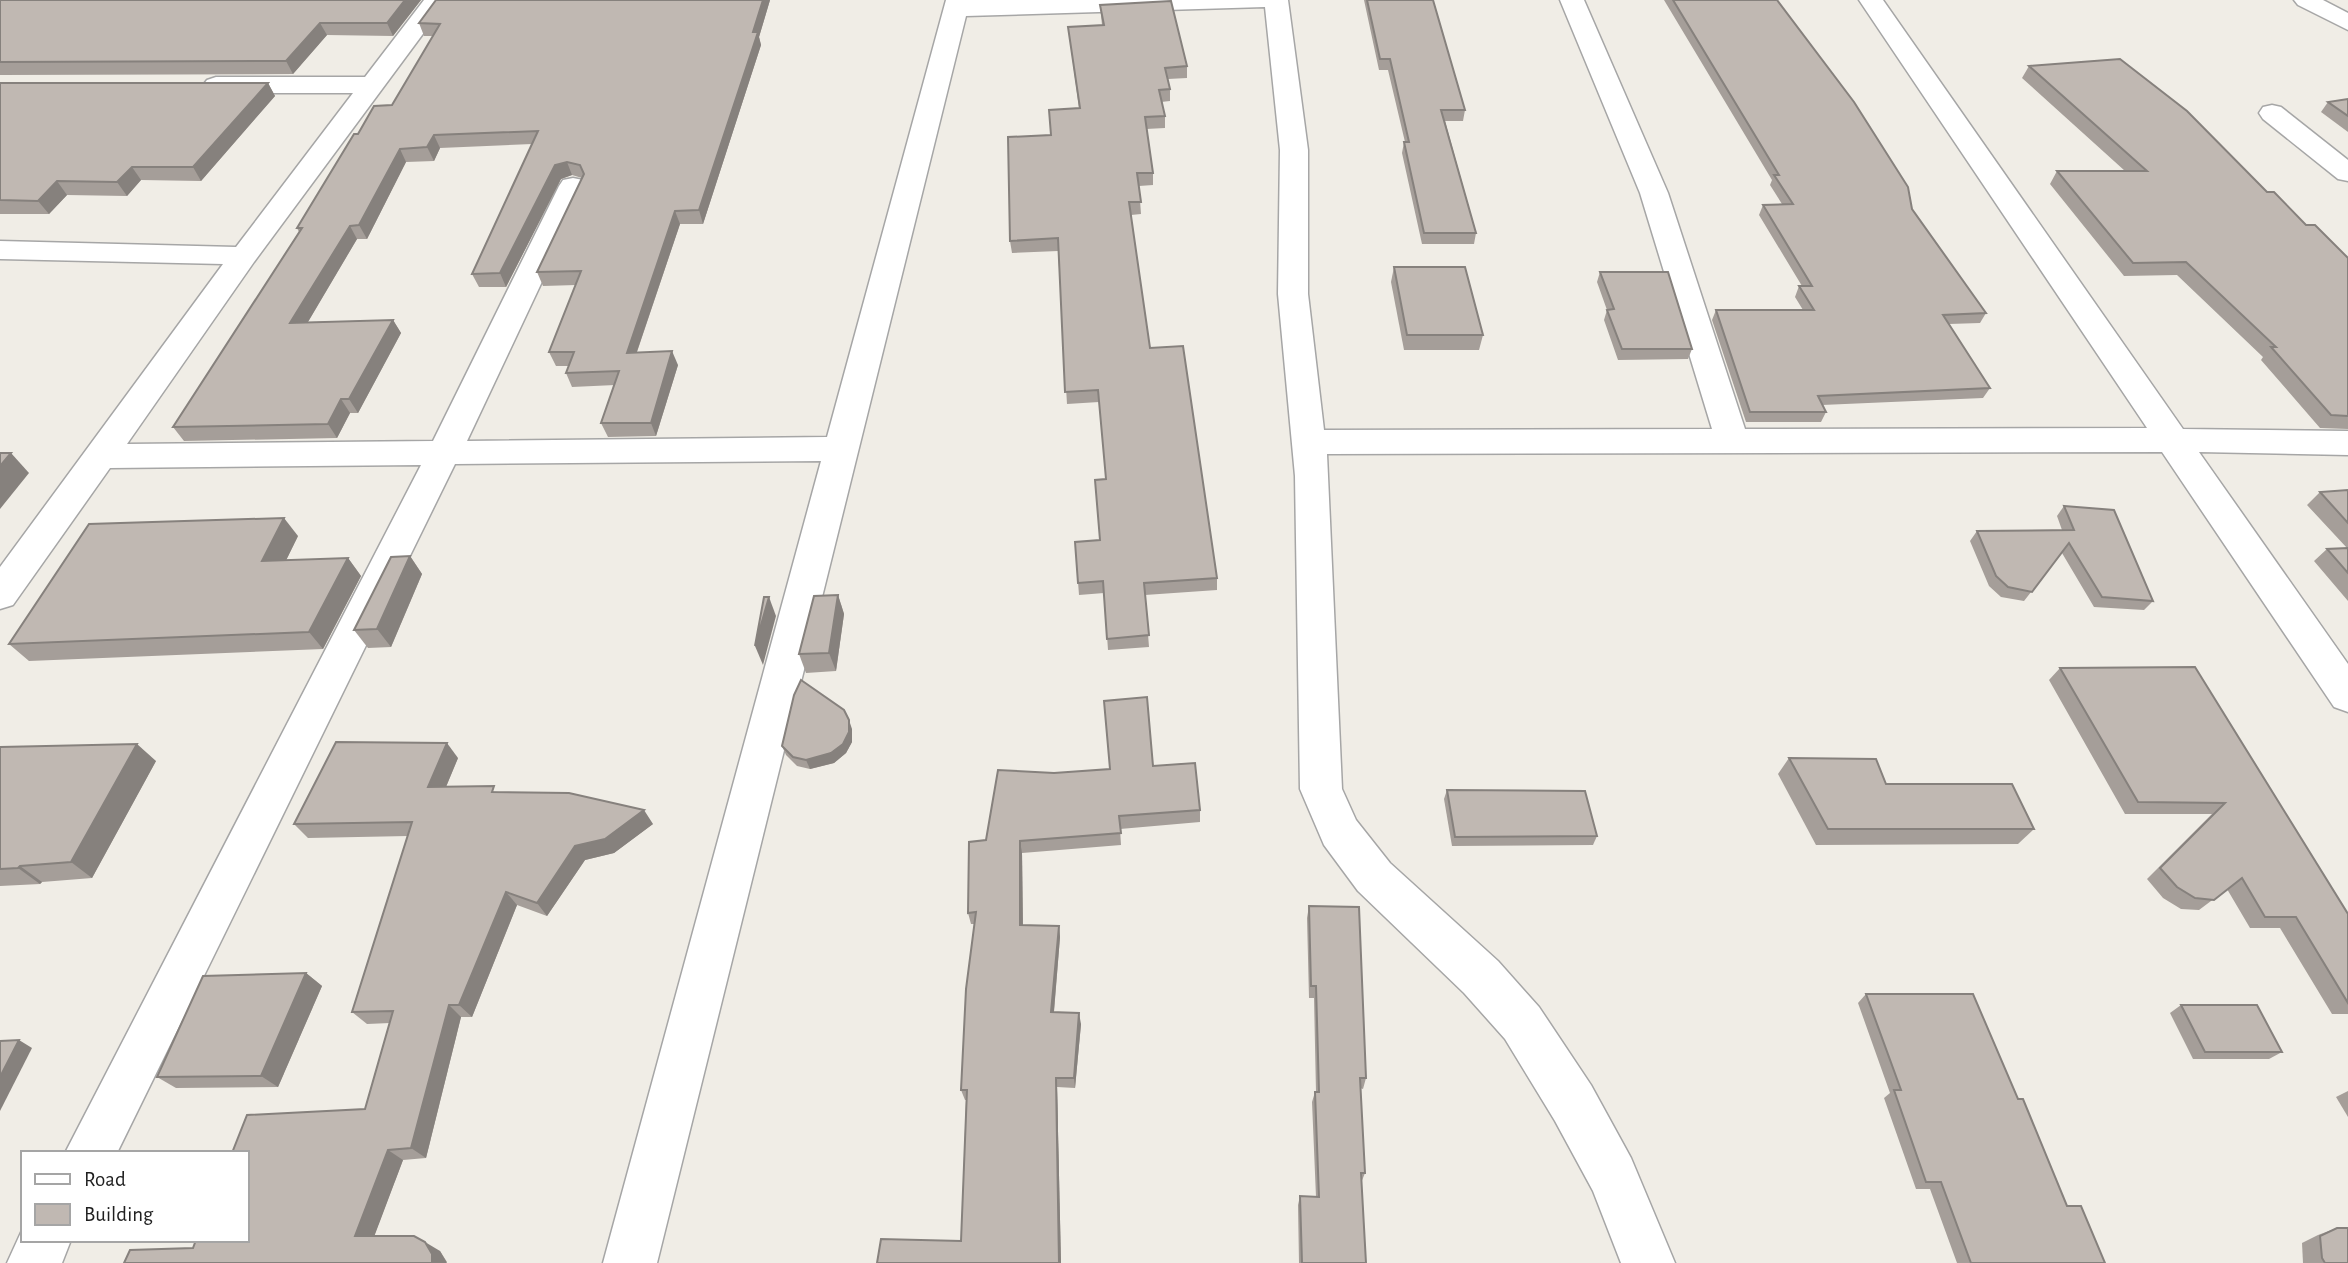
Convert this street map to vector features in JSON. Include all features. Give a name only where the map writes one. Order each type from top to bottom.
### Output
[{"type":"street","points":[[0,595],[244,256],[436,0]]},
{"type":"street","points":[[630,1263],[957,4],[1275,0],[1294,150],[1293,294],[1312,476],[1321,789],[1339,832],[1374,877],[1481,977],[1522,1023],[1573,1103],[1613,1176],[1648,1263]]},
{"type":"street","points":[[1572,0],[1654,193],[1732,441]]},
{"type":"street","points":[[1871,0],[2348,696]]},
{"type":"street","points":[[2306,0],[2348,23]]},
{"type":"street","points":[[193,85],[373,85]]},
{"type":"street","points":[[2272,113],[2348,173]]},
{"type":"street","points":[[91,1151],[444,453],[573,186]]},
{"type":"street","points":[[0,250],[244,256]]},
{"type":"street","points":[[1308,442],[2173,440],[2348,443]]},
{"type":"street","points":[[100,456],[842,449]]},
{"type":"street","points":[[34,1263],[44,1242]]},
{"type":"building","points":[[0,0],[405,0],[387,23],[320,23],[286,61],[0,62]]},
{"type":"building","points":[[436,0],[763,0],[753,32],[758,32],[699,210],[675,211],[627,353],[672,351],[651,423],[601,423],[619,371],[566,373],[574,352],[549,352],[581,271],[537,272],[584,174],[580,165],[567,162],[555,165],[500,273],[472,274],[538,131],[434,135],[427,147],[400,149],[359,225],[350,226],[290,323],[393,320],[349,399],[341,399],[328,424],[173,427],[302,228],[297,228],[354,134],[358,134],[374,106],[392,105],[440,24],[419,23]]},
{"type":"building","points":[[1367,0],[1433,0],[1465,110],[1441,110],[1476,233],[1424,233],[1404,142],[1409,142],[1390,59],[1380,59]]},
{"type":"building","points":[[1673,0],[1777,0],[1854,102],[1908,187],[1912,209],[1986,313],[1943,315],[1990,388],[1818,396],[1826,412],[1750,412],[1716,310],[1814,310],[1799,286],[1812,286],[1763,205],[1793,204],[1774,175],[1779,175]]},
{"type":"building","points":[[1171,1],[1187,66],[1165,68],[1170,89],[1159,90],[1165,116],[1145,117],[1153,173],[1137,173],[1141,202],[1129,202],[1150,348],[1183,346],[1217,578],[1144,583],[1149,635],[1107,639],[1103,581],[1078,583],[1075,542],[1100,540],[1095,480],[1106,479],[1098,390],[1065,392],[1058,238],[1010,241],[1008,137],[1051,135],[1049,110],[1080,108],[1068,27],[1104,25],[1100,5]]},
{"type":"building","points":[[2120,59],[2187,111],[2267,192],[2274,192],[2306,225],[2315,225],[2348,258],[2348,416],[2331,415],[2271,347],[2276,347],[2186,262],[2133,263],[2057,171],[2147,171],[2029,66]]},
{"type":"building","points":[[0,83],[268,83],[193,167],[132,167],[117,182],[57,181],[38,201],[0,200]]},
{"type":"building","points":[[2348,99],[2348,116],[2328,102]]},
{"type":"building","points":[[1394,267],[1465,267],[1483,335],[1407,335]]},
{"type":"building","points":[[1600,272],[1668,272],[1692,349],[1622,349],[1607,310],[1614,309]]},
{"type":"building","points":[[0,453],[11,453],[0,466]]},
{"type":"building","points":[[2348,490],[2348,523],[2320,492]]},
{"type":"building","points":[[2064,506],[2114,510],[2153,601],[2102,597],[2069,543],[2032,592],[2008,587],[1996,576],[1977,531],[2074,530]]},
{"type":"building","points":[[284,518],[262,561],[348,558],[309,632],[9,644],[89,524]]},
{"type":"building","points":[[2348,548],[2348,573],[2327,549]]},
{"type":"building","points":[[410,556],[377,629],[354,630],[391,557]]},
{"type":"building","points":[[838,595],[829,653],[799,654],[814,596]]},
{"type":"building","points":[[764,597],[769,597],[755,646]]},
{"type":"building","points":[[2195,667],[2348,914],[2348,1003],[2296,917],[2265,917],[2242,878],[2214,900],[2195,898],[2177,887],[2160,868],[2225,803],[2138,802],[2060,668]]},
{"type":"building","points":[[801,680],[844,710],[849,720],[849,732],[843,744],[831,753],[806,760],[793,757],[782,746],[794,695]]},
{"type":"building","points":[[1147,697],[1153,766],[1195,763],[1200,810],[1119,816],[1121,833],[1020,841],[1020,925],[1059,926],[1051,1012],[1079,1013],[1074,1078],[1056,1078],[1059,1263],[877,1263],[881,1239],[961,1241],[967,1090],[961,1090],[966,989],[976,912],[968,913],[969,842],[986,840],[998,770],[1054,773],[1110,769],[1104,701]]},
{"type":"building","points":[[336,742],[447,743],[428,787],[494,786],[492,792],[569,793],[644,810],[605,839],[575,846],[537,903],[506,892],[459,1005],[449,1005],[411,1148],[388,1150],[355,1236],[414,1236],[425,1242],[432,1254],[432,1263],[124,1263],[130,1250],[193,1248],[195,1242],[248,1242],[248,1151],[233,1151],[247,1115],[365,1109],[393,1011],[352,1012],[412,822],[294,824]]},
{"type":"building","points":[[137,744],[71,862],[0,869],[0,747]]},
{"type":"building","points":[[1789,758],[1876,759],[1886,784],[2012,784],[2034,829],[1828,829]]},
{"type":"building","points":[[1447,790],[1585,791],[1597,836],[1455,837]]},
{"type":"building","points":[[1309,906],[1359,907],[1366,1078],[1360,1078],[1366,1263],[1302,1263],[1300,1196],[1319,1197],[1315,1092],[1319,1092],[1316,986],[1311,986]]},
{"type":"building","points":[[306,973],[261,1076],[157,1077],[203,976]]},
{"type":"building","points":[[1866,994],[1973,994],[2018,1099],[2023,1099],[2067,1206],[2081,1206],[2105,1263],[1971,1263],[1941,1182],[1926,1182],[1894,1090],[1901,1090]]},
{"type":"building","points":[[2181,1005],[2257,1005],[2282,1052],[2205,1052]]},
{"type":"building","points":[[19,1040],[0,1077],[0,1041]]},
{"type":"building","points":[[2337,1228],[2348,1228],[2348,1263],[2325,1263],[2320,1236]]}]
